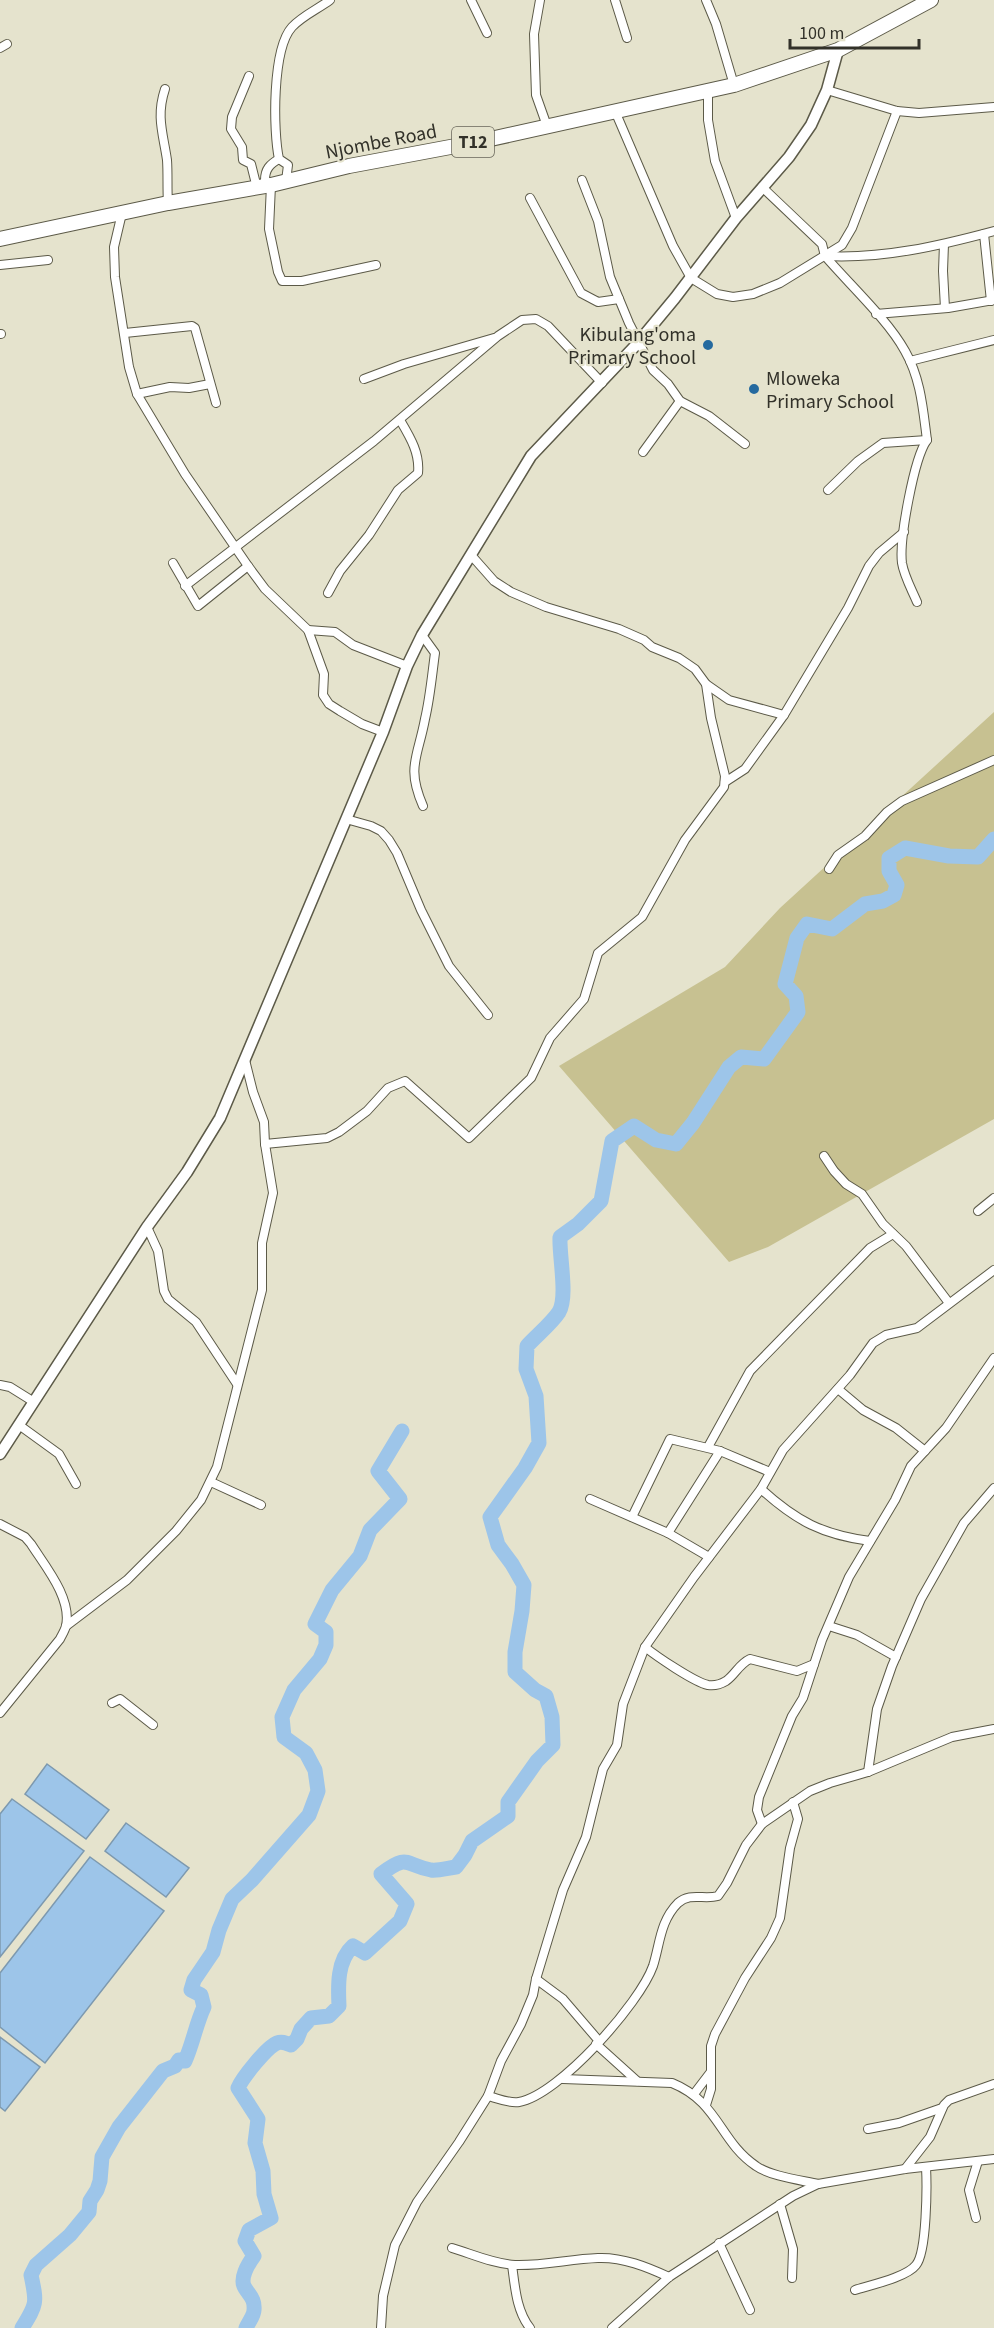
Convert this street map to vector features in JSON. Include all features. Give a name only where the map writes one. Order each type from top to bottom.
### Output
[{"type":"highway","name":"Njombe Road","points":[[0,239],[122,212],[272,185],[349,166],[708,92],[838,50],[911,6],[932,0]]},
{"type":"main road","points":[[0,1454],[147,1227],[187,1172],[220,1118],[383,732],[407,666],[423,635],[531,456],[602,383],[691,278],[736,218],[789,157],[811,125],[827,90],[838,50]]},
{"type":"street","points":[[286,182],[288,165],[279,159],[276,133],[276,73],[283,40],[293,26],[330,0]]},
{"type":"street","points":[[471,0],[487,33]]},
{"type":"street","points":[[540,0],[534,34],[536,95],[547,126]]},
{"type":"street","points":[[615,0],[627,38]]},
{"type":"street","points":[[706,0],[716,24],[734,85]]},
{"type":"street","points":[[249,76],[232,117],[231,129],[242,147],[243,160],[251,164],[257,188]]},
{"type":"street","points":[[165,89],[161,101],[160,131],[167,160],[168,203]]},
{"type":"street","points":[[827,90],[897,111],[943,112],[994,107]]},
{"type":"street","points":[[708,92],[708,120],[715,161],[736,218]]},
{"type":"street","points":[[615,111],[673,246],[691,278],[717,294],[733,297],[753,294],[780,283],[842,245],[852,228],[897,111]]},
{"type":"street","points":[[279,159],[270,164],[265,173],[265,180],[272,185],[269,229],[278,272],[282,280],[302,282],[376,265]]},
{"type":"street","points":[[582,180],[598,221],[604,254],[619,299],[652,370],[668,384],[680,401],[709,416],[745,444]]},
{"type":"street","points":[[762,188],[822,244],[825,256],[898,340],[910,361],[920,390],[927,440],[923,445],[913,476],[902,561],[917,602]]},
{"type":"street","points":[[530,198],[581,293],[598,303],[619,299]]},
{"type":"street","points":[[122,212],[114,247],[115,278],[129,367],[137,394],[186,474],[248,566],[265,589],[308,630],[324,674],[323,695],[340,711],[362,724],[383,732]]},
{"type":"street","points":[[825,256],[859,258],[904,252],[994,231]]},
{"type":"street","points":[[876,314],[992,301],[984,234]]},
{"type":"street","points":[[944,244],[945,308]]},
{"type":"street","points":[[0,265],[48,260]]},
{"type":"street","points":[[185,586],[400,420],[498,336],[522,320],[543,321],[602,383]]},
{"type":"street","points":[[125,333],[192,326],[195,328],[216,403]]},
{"type":"street","points":[[364,379],[414,361],[498,336]]},
{"type":"street","points":[[910,361],[994,340]]},
{"type":"street","points":[[137,394],[170,387],[189,388],[210,384]]},
{"type":"street","points":[[643,452],[680,401]]},
{"type":"street","points":[[328,593],[340,571],[369,535],[398,490],[418,473],[419,462],[415,447],[400,420]]},
{"type":"street","points":[[828,490],[858,461],[883,443],[927,440]]},
{"type":"street","points":[[725,782],[745,769],[784,715],[848,608],[869,566],[879,553],[904,532]]},
{"type":"street","points":[[471,555],[494,580],[511,592],[527,600],[619,629],[644,640],[652,647],[679,658],[695,669],[706,684],[729,700],[784,715]]},
{"type":"street","points":[[173,563],[198,606],[248,566]]},
{"type":"street","points":[[308,630],[335,632],[353,645],[407,666]]},
{"type":"street","points":[[423,635],[435,653],[426,717],[415,754],[415,788],[423,806]]},
{"type":"street","points":[[265,1144],[327,1138],[367,1111],[388,1088],[405,1081],[469,1138],[531,1078],[550,1038],[584,999],[598,952],[642,916],[685,840],[721,793],[725,782],[723,763],[711,718],[706,684]]},
{"type":"street","points":[[829,869],[838,855],[865,836],[887,812],[902,801],[994,760]]},
{"type":"street","points":[[346,819],[371,826],[381,831],[389,840],[398,853],[421,910],[449,966],[488,1015]]},
{"type":"street","points":[[66,1626],[135,1572],[176,1531],[201,1500],[211,1482],[233,1410],[237,1384],[252,1335],[262,1290],[262,1243],[273,1193],[264,1122],[253,1092],[245,1059]]},
{"type":"street","points":[[824,1156],[834,1172],[846,1184],[862,1194],[893,1234],[906,1246],[949,1303]]},
{"type":"street","points":[[978,1212],[994,1198]]},
{"type":"street","points":[[147,1227],[158,1251],[164,1291],[168,1299],[196,1322],[237,1384]]},
{"type":"street","points":[[708,1447],[756,1364],[870,1248],[893,1234]]},
{"type":"street","points":[[381,2328],[383,2296],[395,2246],[417,2202],[488,2096],[501,2061],[533,1995],[563,1890],[586,1837],[603,1769],[617,1745],[623,1704],[645,1647],[761,1489],[783,1450],[838,1389],[878,1339],[917,1328],[994,1270]]},
{"type":"street","points":[[992,1361],[994,1374]]},
{"type":"street","points":[[762,1824],[757,1802],[792,1716],[802,1698],[849,1577],[895,1500],[907,1473],[946,1428],[992,1361]]},
{"type":"street","points":[[0,1385],[34,1402]]},
{"type":"street","points":[[838,1389],[863,1410],[896,1428],[925,1451]]},
{"type":"street","points":[[19,1425],[59,1454],[76,1484]]},
{"type":"street","points":[[632,1517],[667,1441],[673,1438],[720,1451],[770,1472]]},
{"type":"street","points":[[668,1533],[720,1451]]},
{"type":"street","points":[[211,1482],[261,1505]]},
{"type":"street","points":[[867,1772],[876,1709],[921,1599],[964,1523],[990,1497],[994,1488]]},
{"type":"street","points":[[761,1489],[795,1518],[808,1525],[834,1535],[870,1541]]},
{"type":"street","points":[[590,1499],[668,1533],[709,1557]]},
{"type":"street","points":[[0,1524],[25,1537],[31,1544],[60,1592],[66,1609],[66,1626],[60,1639],[0,1713]]},
{"type":"street","points":[[829,1626],[857,1635],[896,1657]]},
{"type":"street","points":[[645,1647],[657,1658],[707,1685],[727,1680],[742,1663],[750,1659],[797,1671],[814,1664]]},
{"type":"street","points":[[112,1703],[120,1699],[134,1715],[153,1725]]},
{"type":"street","points":[[488,2096],[518,2103],[563,2079],[581,2062],[617,2022],[652,1967],[663,1926],[672,1911],[686,1898],[717,1896],[727,1883],[746,1845],[762,1824],[810,1791],[867,1772],[952,1737],[994,1729]]},
{"type":"street","points":[[706,2105],[711,2089],[711,2046],[715,2034],[745,1978],[771,1938],[780,1918],[790,1848],[798,1819],[793,1802]]},
{"type":"street","points":[[536,1978],[563,1999],[598,2043],[637,2081]]},
{"type":"street","points":[[694,2094],[710,2072]]},
{"type":"street","points":[[563,2079],[672,2083],[694,2094],[706,2105],[738,2149],[757,2167],[818,2184]]},
{"type":"street","points":[[905,2169],[930,2137],[942,2108],[949,2100],[994,2084]]},
{"type":"street","points":[[868,2129],[899,2123],[942,2108]]},
{"type":"street","points":[[612,2328],[669,2277],[780,2204],[818,2184],[905,2169],[994,2159]]},
{"type":"street","points":[[976,2218],[969,2190],[978,2161]]},
{"type":"street","points":[[855,2290],[895,2277],[916,2266],[921,2255],[927,2196],[926,2167]]},
{"type":"street","points":[[780,2204],[793,2249],[792,2278]]},
{"type":"street","points":[[719,2243],[750,2310]]},
{"type":"street","points":[[452,2248],[512,2265],[599,2258],[642,2265],[669,2277]]},
{"type":"street","points":[[512,2265],[519,2305],[525,2322],[530,2328]]},
{"type":"shaded area","points":[[994,712],[994,1119],[768,1247],[729,1262],[559,1066],[725,967],[780,908]]},
{"type":"water","points":[[47,1764],[109,1810],[86,1839],[25,1794]]},
{"type":"water","points":[[12,1799],[84,1851],[0,1957],[0,1814]]},
{"type":"water","points":[[126,1823],[189,1868],[166,1897],[105,1851]]},
{"type":"water","points":[[90,1857],[164,1911],[45,2063],[0,2027],[0,1973]]},
{"type":"water","points":[[0,2037],[40,2067],[5,2111],[0,2107]]},
{"type":"waterway","points":[[246,2328],[253,2315],[254,2303],[243,2280],[254,2256],[245,2241],[249,2230],[271,2218],[264,2194],[263,2171],[255,2143],[258,2119],[238,2088],[240,2083],[267,2050],[281,2042],[291,2045],[311,2018],[329,2016],[339,2006],[341,1966],[348,1952],[353,1946],[365,1953],[400,1921],[407,1904],[381,1874],[402,1862],[431,1870],[456,1867],[472,1841],[508,1816],[508,1802],[537,1761],[553,1745],[552,1717],[546,1696],[535,1690],[515,1672],[515,1652],[524,1585],[498,1545],[490,1517],[525,1468],[539,1443],[536,1396],[526,1369],[527,1346],[552,1321],[562,1305],[560,1237],[578,1224],[601,1201],[612,1141],[634,1126],[656,1140],[676,1144],[693,1123],[729,1067],[741,1057],[764,1059],[798,1012],[796,996],[785,984],[797,938],[807,924],[832,929],[865,904],[883,901],[894,895],[897,885],[889,871],[889,858],[905,848],[949,856],[978,857],[994,839]]},
{"type":"waterway","points":[[22,2328],[31,2314],[34,2303],[31,2275],[36,2265],[70,2235],[89,2212],[90,2201],[100,2181],[102,2157],[119,2127],[163,2071],[175,2066],[179,2060],[185,2061],[204,2007],[201,1995],[191,1990],[194,1980],[213,1952],[232,1899],[252,1880],[309,1815],[318,1791],[315,1770],[306,1753],[284,1737],[282,1717],[294,1690],[320,1659],[326,1645],[326,1632],[315,1624],[332,1590],[360,1556],[370,1530],[400,1499],[378,1471],[402,1431]]},
{"type":"place","name":"Kibulang'oma Primary School","points":[[708,345]]},
{"type":"place","name":"Mloweka Primary School","points":[[754,389]]}]
